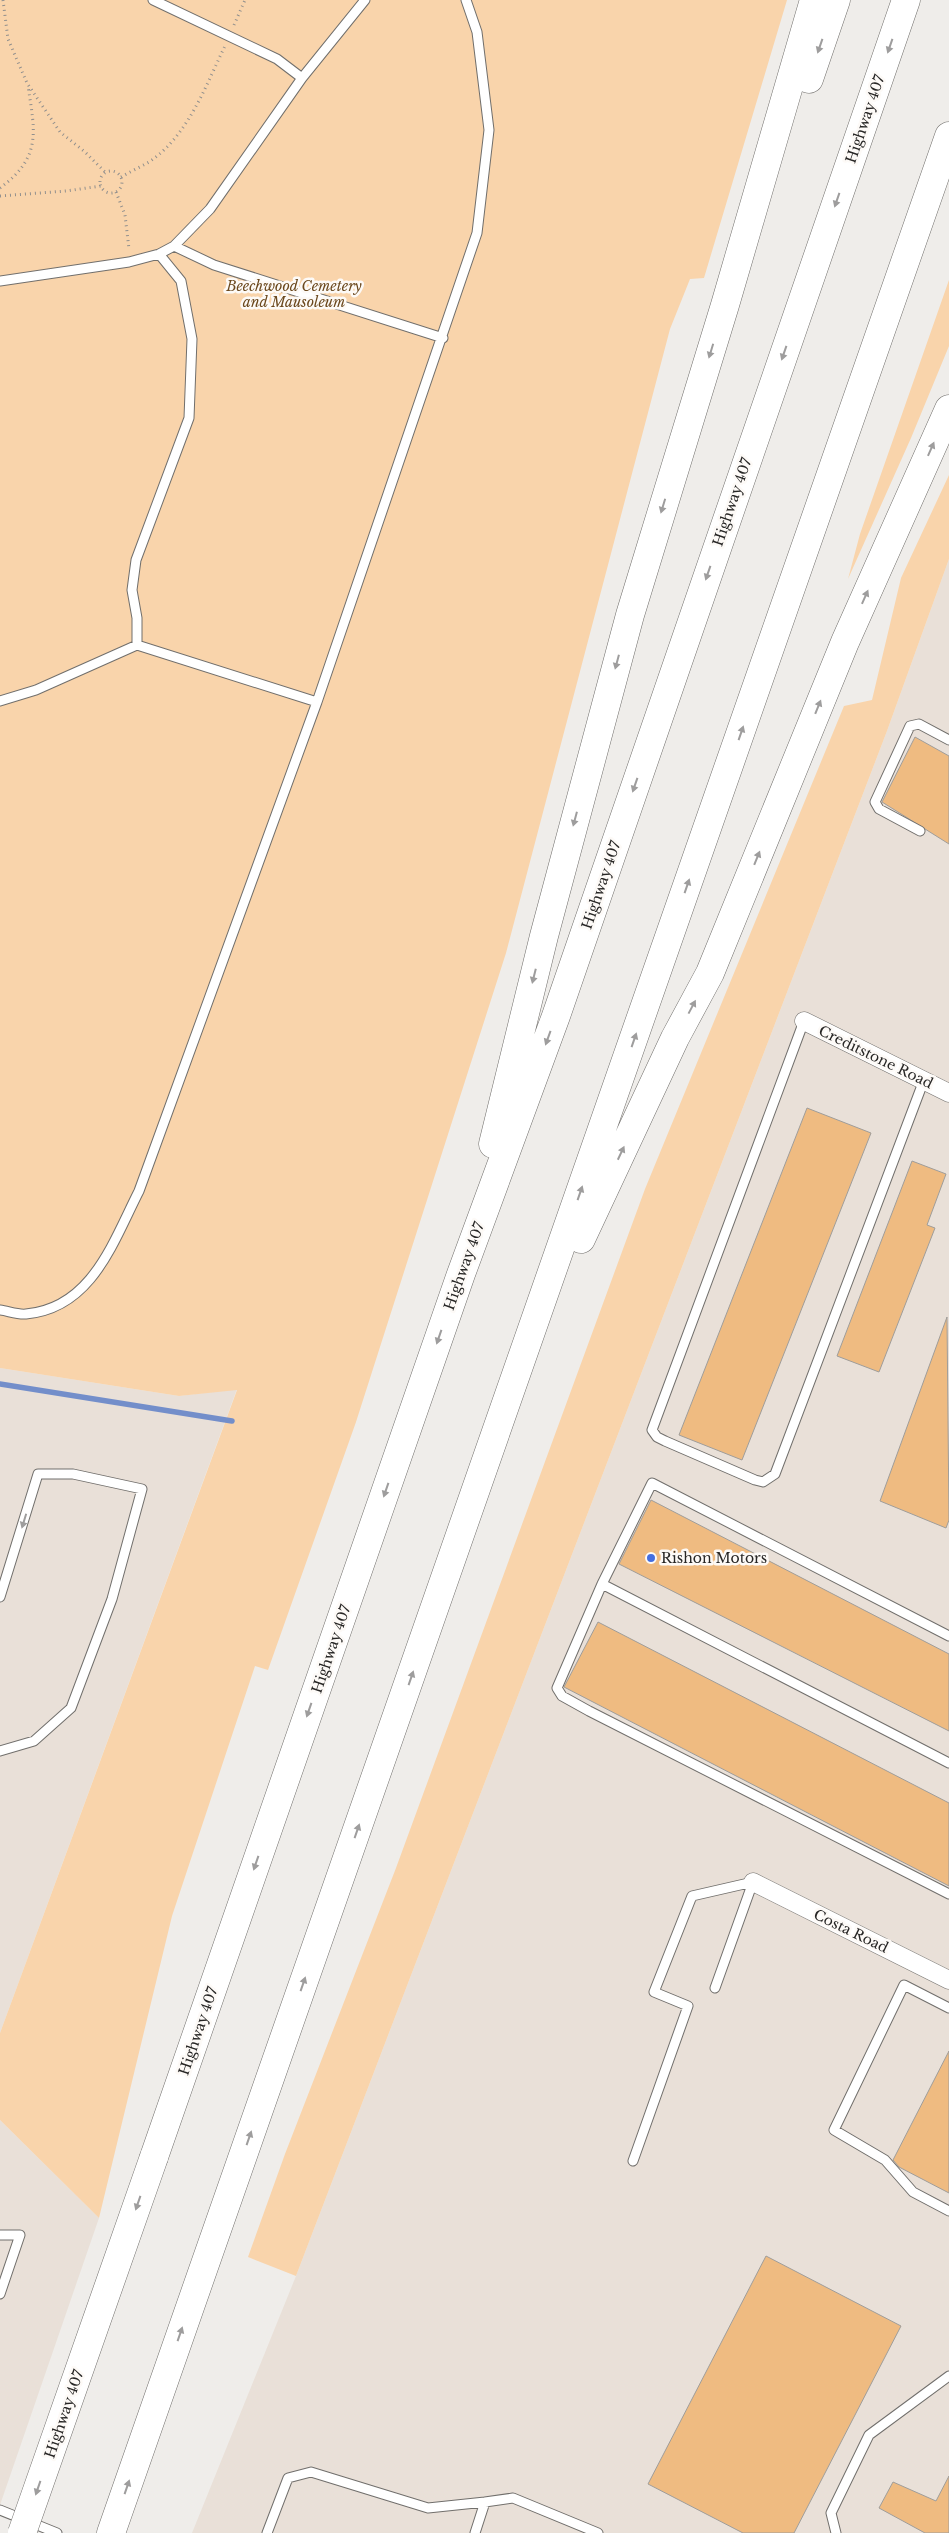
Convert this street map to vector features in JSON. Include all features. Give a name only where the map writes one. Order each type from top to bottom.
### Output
[{"type":"highway","points":[[461,1274],[544,936],[627,625],[726,305],[814,0]]},
{"type":"highway","points":[[726,305],[789,137],[836,0]]},
{"type":"highway","name":"Highway 407","points":[[22,2533],[461,1274],[556,1016],[906,0]]},
{"type":"highway","points":[[111,2533],[949,136]]},
{"type":"highway","points":[[518,1371],[675,1038],[710,972],[845,642],[949,410]]},
{"type":"street","name":"Creditstone Road","points":[[804,1021],[949,1093]]},
{"type":"street","name":"Costa Road","points":[[754,1882],[949,1980]]},
{"type":"lane","points":[[153,0],[276,59],[302,78]]},
{"type":"lane","points":[[0,281],[129,262],[159,254],[174,246],[210,209],[302,78],[365,0]]},
{"type":"lane","points":[[0,1310],[25,1314],[56,1308],[79,1292],[100,1268],[139,1191],[317,702],[477,233],[489,130],[477,32],[466,0]]},
{"type":"lane","points":[[174,246],[214,265],[442,338]]},
{"type":"lane","points":[[137,645],[137,618],[132,590],[136,560],[189,418],[192,340],[181,280],[159,254]]},
{"type":"lane","points":[[0,701],[36,690],[137,645],[317,702]]},
{"type":"lane","points":[[920,831],[876,807],[875,802],[910,726],[919,724],[949,740]]},
{"type":"lane","points":[[804,1021],[652,1430],[654,1434],[665,1441],[755,1480],[763,1482],[775,1474],[924,1080]]},
{"type":"lane","points":[[0,1597],[38,1474],[72,1474],[142,1489],[112,1600],[71,1708],[34,1741],[0,1751]]},
{"type":"lane","points":[[949,1636],[652,1483],[602,1584],[558,1688],[562,1696],[949,1894]]},
{"type":"lane","points":[[602,1584],[949,1763]]},
{"type":"lane","points":[[715,1988],[754,1882]]},
{"type":"lane","points":[[632,2161],[688,2006],[654,1992],[692,1896],[754,1882]]},
{"type":"lane","points":[[949,2008],[904,1984],[834,2130],[885,2160],[913,2192],[949,2211]]},
{"type":"lane","points":[[0,2235],[20,2235],[0,2294]]},
{"type":"lane","points":[[836,2533],[831,2513],[869,2435],[949,2376]]},
{"type":"lane","points":[[267,2533],[288,2478],[310,2472],[428,2508],[513,2498],[598,2533]]},
{"type":"lane","points":[[475,2533],[485,2502]]},
{"type":"lane","points":[[0,2510],[57,2533]]},
{"type":"path","points":[[3,0],[8,39],[27,83],[60,132],[92,158],[105,172]]},
{"type":"path","points":[[121,177],[150,161],[175,138],[193,112],[230,36],[245,0]]},
{"type":"path","points":[[0,188],[11,180],[25,164],[31,152],[34,137],[27,83]]},
{"type":"path","points":[[116,171],[121,177],[122,184],[116,192],[105,191],[101,186],[100,178],[105,172],[116,171]]},
{"type":"path","points":[[0,196],[66,191],[101,186]]},
{"type":"path","points":[[116,192],[125,216],[129,238],[129,262]]},
{"type":"shaded area","points":[[949,559],[949,2533],[192,2533],[296,2276],[887,731]]},
{"type":"shaded area","points":[[0,1368],[179,1396],[237,1389],[0,2033]]},
{"type":"shaded area","points":[[0,2120],[99,2218],[0,2505]]},
{"type":"green space","name":"Beechwood Cemetery and Mausoleum","points":[[0,0],[787,0],[704,278],[690,279],[670,329],[506,953],[356,1422],[268,1670],[255,1666],[172,1916],[99,2218],[0,2120],[0,2033],[237,1390],[179,1396],[0,1368]]},
{"type":"green space","points":[[949,280],[949,346],[911,438],[848,579],[860,534]]},
{"type":"green space","points":[[949,475],[949,559],[887,731],[296,2276],[248,2257],[285,2154],[396,1868],[645,1189],[844,706],[872,700],[901,578]]},
{"type":"building","points":[[915,737],[949,756],[949,844],[882,802]]},
{"type":"building","points":[[807,1108],[871,1133],[742,1460],[679,1435]]},
{"type":"building","points":[[912,1161],[946,1174],[927,1225],[935,1228],[879,1372],[837,1356]]},
{"type":"building","points":[[947,1317],[949,1520],[946,1528],[880,1501]]},
{"type":"building","points":[[651,1500],[949,1654],[949,1731],[619,1564]]},
{"type":"building","points":[[598,1622],[949,1803],[949,1886],[564,1687]]},
{"type":"building","points":[[949,2051],[949,2193],[899,2167],[893,2160]]},
{"type":"building","points":[[766,2256],[901,2326],[794,2533],[743,2533],[648,2484]]},
{"type":"building","points":[[949,2476],[949,2533],[925,2533],[879,2508],[893,2482],[936,2501]]},
{"type":"waterway","points":[[0,1384],[232,1421]]},
{"type":"place","name":"Rishon Motors","points":[[651,1558]]}]
